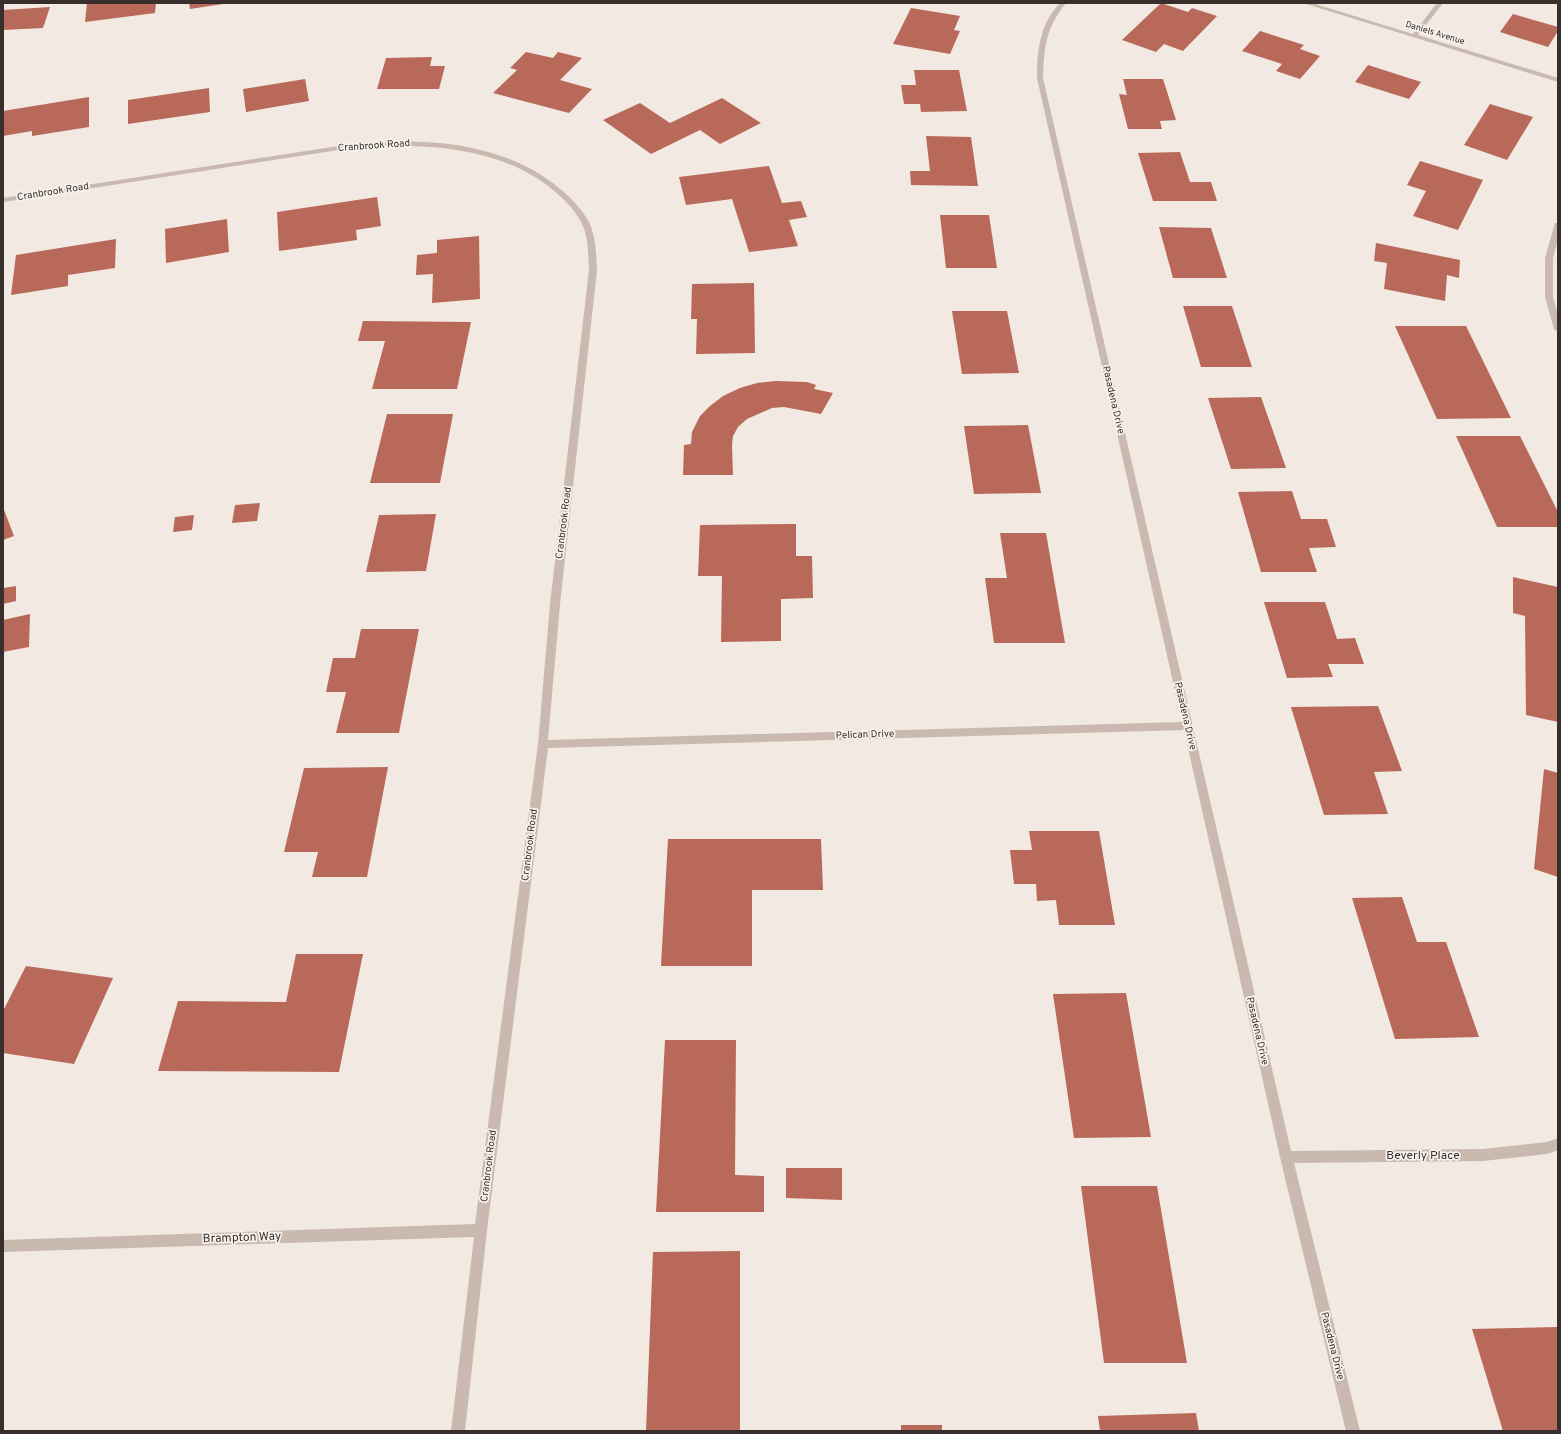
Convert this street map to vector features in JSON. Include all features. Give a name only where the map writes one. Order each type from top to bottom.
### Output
[{"type":"street","name":"Pasadena Drive","points":[[1063,3],[1046,28],[1040,51],[1040,78],[1286,1157],[1353,1431]]},
{"type":"street","name":"Daniels Avenue","points":[[1306,3],[1558,80]]},
{"type":"street","points":[[1414,36],[1440,3]]},
{"type":"street","name":"Cranbrook Road","points":[[3,200],[358,145],[403,143],[436,145],[475,151],[505,161],[540,178],[563,195],[583,217],[591,240],[593,270],[555,604],[543,744],[480,1230],[458,1431]]},
{"type":"street","points":[[1558,225],[1549,258],[1550,297],[1558,329]]},
{"type":"street","name":"Pelican Drive","points":[[543,744],[1187,726]]},
{"type":"street","name":"Beverly Place","points":[[1286,1157],[1483,1155],[1546,1148],[1558,1144]]},
{"type":"street","name":"Brampton Way","points":[[3,1246],[480,1230]]},
{"type":"building","points":[[87,3],[156,3],[155,13],[85,22]]},
{"type":"building","points":[[189,3],[223,3],[223,4],[190,9]]},
{"type":"building","points":[[1161,3],[1188,12],[1192,8],[1217,16],[1183,51],[1164,44],[1156,52],[1122,40]]},
{"type":"building","points":[[50,7],[43,28],[3,30],[3,10]]},
{"type":"building","points":[[911,8],[960,16],[954,30],[960,31],[950,54],[893,44]]},
{"type":"building","points":[[1513,14],[1558,27],[1558,31],[1548,47],[1500,32]]},
{"type":"building","points":[[1260,31],[1304,45],[1300,49],[1320,56],[1300,79],[1276,71],[1282,64],[1242,51]]},
{"type":"building","points":[[526,52],[553,58],[558,52],[582,58],[560,80],[592,89],[569,113],[493,93],[517,70],[510,68]]},
{"type":"building","points":[[432,57],[430,66],[445,66],[439,89],[377,89],[386,58]]},
{"type":"building","points":[[1368,65],[1421,82],[1409,99],[1355,82]]},
{"type":"building","points":[[914,70],[959,70],[967,111],[921,112],[920,104],[904,104],[901,85],[916,85]]},
{"type":"building","points":[[305,79],[309,101],[246,112],[243,89]]},
{"type":"building","points":[[1123,79],[1163,79],[1176,120],[1160,121],[1162,129],[1128,129],[1119,94],[1127,95]]},
{"type":"building","points":[[209,88],[210,112],[128,124],[128,100]]},
{"type":"building","points":[[89,97],[89,127],[32,136],[32,131],[3,136],[3,111]]},
{"type":"building","points":[[722,98],[761,123],[720,144],[700,130],[651,154],[603,120],[640,103],[670,123]]},
{"type":"building","points":[[1490,104],[1533,117],[1507,160],[1464,145]]},
{"type":"building","points":[[926,136],[971,137],[978,186],[911,185],[910,171],[930,171]]},
{"type":"building","points":[[1180,152],[1190,182],[1211,182],[1217,201],[1153,201],[1138,153]]},
{"type":"building","points":[[1420,161],[1483,180],[1458,230],[1413,216],[1426,191],[1407,185]]},
{"type":"building","points":[[769,166],[782,203],[801,201],[807,217],[789,220],[798,246],[749,252],[732,199],[686,205],[679,177]]},
{"type":"building","points":[[377,197],[381,226],[356,230],[357,240],[279,251],[277,212]]},
{"type":"building","points":[[940,215],[989,215],[997,268],[946,268]]},
{"type":"building","points":[[227,219],[229,252],[166,263],[165,229]]},
{"type":"building","points":[[1159,227],[1211,228],[1227,278],[1173,278]]},
{"type":"building","points":[[479,236],[480,299],[432,303],[433,274],[416,275],[417,255],[437,253],[437,240]]},
{"type":"building","points":[[116,239],[115,268],[68,275],[68,286],[11,295],[16,255]]},
{"type":"building","points":[[1376,243],[1460,260],[1459,278],[1447,275],[1445,301],[1384,289],[1387,263],[1374,261]]},
{"type":"building","points":[[754,283],[755,353],[696,354],[697,319],[691,319],[692,284]]},
{"type":"building","points":[[1183,306],[1232,306],[1252,367],[1201,367]]},
{"type":"building","points":[[952,311],[1007,311],[1019,373],[962,374]]},
{"type":"building","points":[[363,321],[471,322],[457,389],[372,389],[385,341],[358,341]]},
{"type":"building","points":[[1395,326],[1466,326],[1511,418],[1437,419]]},
{"type":"building","points":[[775,381],[807,382],[816,385],[814,389],[833,393],[821,414],[784,407],[772,408],[747,419],[738,427],[733,436],[733,475],[683,475],[684,445],[691,444],[692,432],[700,416],[723,396],[740,388],[757,383]]},
{"type":"building","points":[[1261,397],[1286,468],[1231,469],[1208,398]]},
{"type":"building","points":[[387,414],[453,414],[440,483],[370,483]]},
{"type":"building","points":[[1028,425],[1041,493],[974,494],[964,426]]},
{"type":"building","points":[[1456,436],[1520,436],[1558,512],[1558,527],[1497,527]]},
{"type":"building","points":[[1292,491],[1301,519],[1327,519],[1336,547],[1309,548],[1317,572],[1261,572],[1238,492]]},
{"type":"building","points":[[260,503],[257,521],[232,523],[235,505]]},
{"type":"building","points":[[3,507],[14,536],[3,540]]},
{"type":"building","points":[[436,514],[426,571],[366,572],[379,515]]},
{"type":"building","points":[[194,515],[192,530],[173,532],[175,517]]},
{"type":"building","points":[[796,524],[796,556],[812,556],[813,598],[781,599],[781,641],[721,642],[722,576],[698,576],[700,525]]},
{"type":"building","points":[[1000,533],[1046,533],[1065,643],[994,643],[985,578],[1007,578]]},
{"type":"building","points":[[1513,577],[1558,587],[1558,722],[1526,715],[1525,616],[1513,613]]},
{"type":"building","points":[[16,586],[16,601],[3,604],[3,588]]},
{"type":"building","points":[[1264,602],[1325,602],[1337,639],[1355,638],[1364,664],[1328,664],[1333,677],[1287,678]]},
{"type":"building","points":[[30,614],[29,647],[3,652],[3,620]]},
{"type":"building","points":[[361,629],[419,629],[399,733],[336,733],[346,692],[326,692],[333,658],[355,658]]},
{"type":"building","points":[[1378,706],[1402,771],[1374,772],[1388,814],[1324,815],[1291,707]]},
{"type":"building","points":[[388,767],[367,877],[312,877],[318,852],[284,852],[304,768]]},
{"type":"building","points":[[1544,769],[1558,773],[1558,877],[1534,869]]},
{"type":"building","points":[[1029,831],[1099,831],[1115,925],[1059,925],[1056,900],[1037,901],[1036,884],[1014,884],[1010,850],[1032,850]]},
{"type":"building","points":[[668,839],[821,839],[823,890],[752,890],[752,966],[661,966]]},
{"type":"building","points":[[1402,897],[1417,942],[1446,942],[1479,1037],[1395,1039],[1352,898]]},
{"type":"building","points":[[296,954],[363,954],[339,1072],[158,1071],[178,1001],[286,1002]]},
{"type":"building","points":[[26,966],[113,978],[74,1064],[3,1053],[3,1011]]},
{"type":"building","points":[[1126,993],[1151,1137],[1074,1138],[1053,994]]},
{"type":"building","points":[[665,1040],[736,1040],[735,1175],[764,1176],[764,1212],[656,1212]]},
{"type":"building","points":[[786,1168],[842,1168],[842,1200],[786,1198]]},
{"type":"building","points":[[1081,1186],[1157,1186],[1187,1363],[1104,1363]]},
{"type":"building","points":[[740,1251],[740,1431],[646,1431],[653,1252]]},
{"type":"building","points":[[1558,1327],[1558,1431],[1503,1431],[1472,1329]]},
{"type":"building","points":[[1196,1413],[1199,1431],[1100,1431],[1098,1416]]},
{"type":"building","points":[[901,1425],[942,1425],[942,1431],[901,1431]]}]
